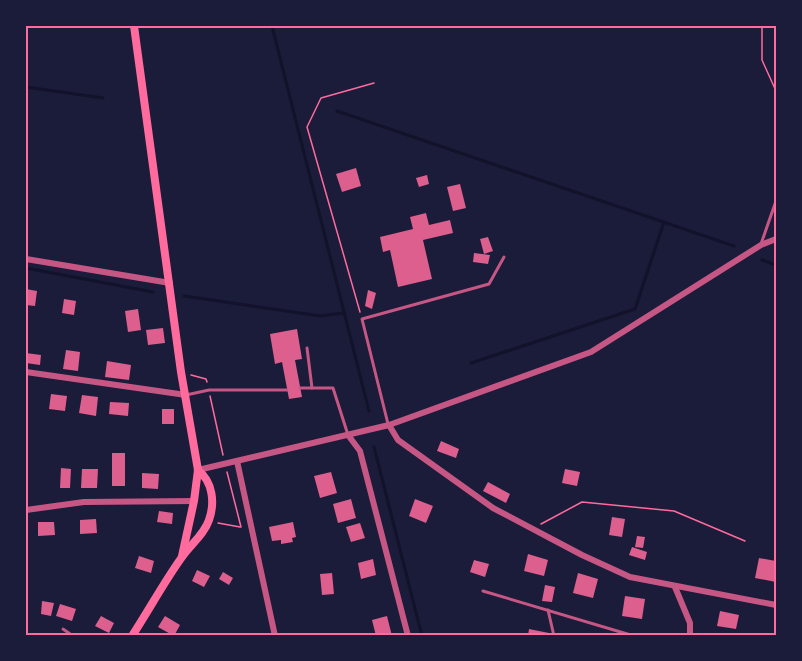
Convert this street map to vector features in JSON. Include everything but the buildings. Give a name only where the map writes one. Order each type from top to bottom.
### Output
[{"type":"main road","points":[[134,26],[171,283],[181,372],[198,470],[182,556]]},
{"type":"main road","points":[[132,636],[182,556],[209,521],[212,494],[204,475],[198,470]]},
{"type":"street","points":[[198,470],[389,425],[591,352],[761,246],[777,239]]},
{"type":"street","points":[[26,259],[171,283]]},
{"type":"street","points":[[26,372],[186,395]]},
{"type":"street","points":[[389,425],[398,440],[483,501],[582,555],[630,577],[777,605]]},
{"type":"street","points":[[348,435],[360,451],[408,636]]},
{"type":"street","points":[[237,461],[275,636]]},
{"type":"street","points":[[26,510],[84,502],[194,501]]},
{"type":"street","points":[[675,587],[690,623],[690,636]]},
{"type":"lane","points":[[761,246],[777,201]]},
{"type":"lane","points":[[389,425],[362,319],[489,284],[504,256]]},
{"type":"lane","points":[[307,348],[312,388]]},
{"type":"lane","points":[[300,388],[333,388],[348,435]]},
{"type":"lane","points":[[186,395],[209,390],[287,390]]},
{"type":"lane","points":[[483,591],[634,636]]},
{"type":"lane","points":[[548,610],[554,636]]},
{"type":"lane","points":[[63,629],[73,636]]},
{"type":"path","points":[[762,26],[762,60],[777,91]]},
{"type":"path","points":[[362,319],[307,127],[321,98],[374,83]]},
{"type":"path","points":[[181,372],[206,379],[241,527],[209,521]]},
{"type":"path","points":[[532,528],[582,502],[674,511],[745,541]]},
{"type":"waterway","points":[[272,26],[369,411]]},
{"type":"waterway","points":[[26,87],[103,98]]},
{"type":"waterway","points":[[337,111],[734,246]]},
{"type":"waterway","points":[[471,363],[635,309],[664,222]]},
{"type":"waterway","points":[[762,260],[776,265]]},
{"type":"waterway","points":[[26,268],[153,292]]},
{"type":"waterway","points":[[184,296],[320,316],[344,313]]},
{"type":"waterway","points":[[374,447],[422,636]]}]
